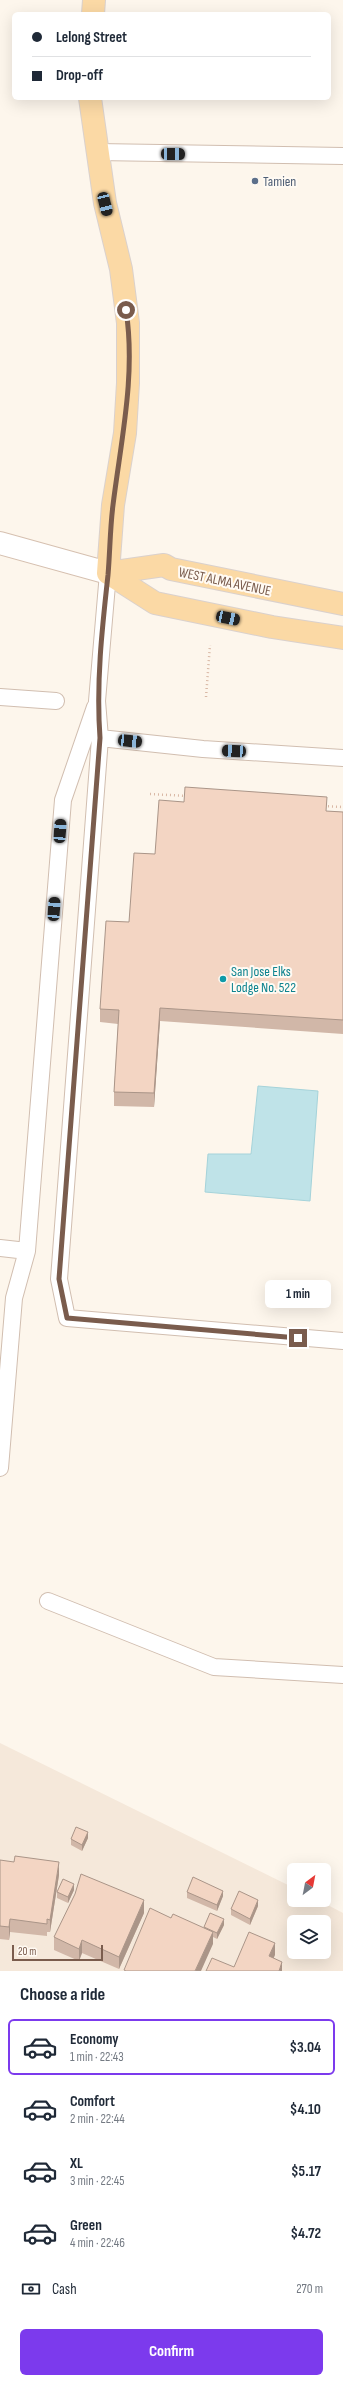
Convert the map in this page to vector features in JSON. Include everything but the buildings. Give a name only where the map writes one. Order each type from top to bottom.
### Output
[{"type":"main road","points":[[93,12],[94,0]]},
{"type":"main road","points":[[90,100],[105,204],[120,269],[128,323],[128,383],[125,433],[113,505],[108,573]]},
{"type":"main road","name":"WEST ALMA AVENUE","points":[[0,543],[108,573],[154,603],[272,627],[343,638]]},
{"type":"main road","name":"WEST ALMA AVENUE","points":[[108,573],[164,565],[171,569],[343,604]]},
{"type":"lane","points":[[97,152],[343,156]]},
{"type":"lane","points":[[108,573],[97,701],[100,738],[59,1279],[67,1318],[343,1342]]},
{"type":"lane","points":[[0,697],[56,701]]},
{"type":"lane","points":[[0,1468],[14,1298],[27,1251],[63,800],[97,701]]},
{"type":"lane","points":[[100,738],[203,749],[343,758]]},
{"type":"lane","points":[[0,1248],[27,1251]]},
{"type":"lane","points":[[48,1601],[214,1667],[343,1675]]},
{"type":"path","points":[[206,697],[210,645]]},
{"type":"path","points":[[150,794],[193,797]]},
{"type":"path","points":[[319,805],[343,807]]},
{"type":"shaded area","points":[[0,1743],[287,1885],[287,1907],[331,1907],[343,1913],[343,1971],[0,1971]]},
{"type":"water","points":[[258,1086],[318,1091],[310,1201],[205,1192],[208,1154],[251,1154]]},
{"type":"place","name":"Tamien","points":[[255,181]]},
{"type":"place","name":"San Jose Elks Lodge No. 522","points":[[223,979]]},
{"type":"route","points":[[126,310],[128,323],[128,383],[126,420],[113,505],[102,626],[97,701],[100,738],[59,1279],[67,1318],[298,1338]]}]
